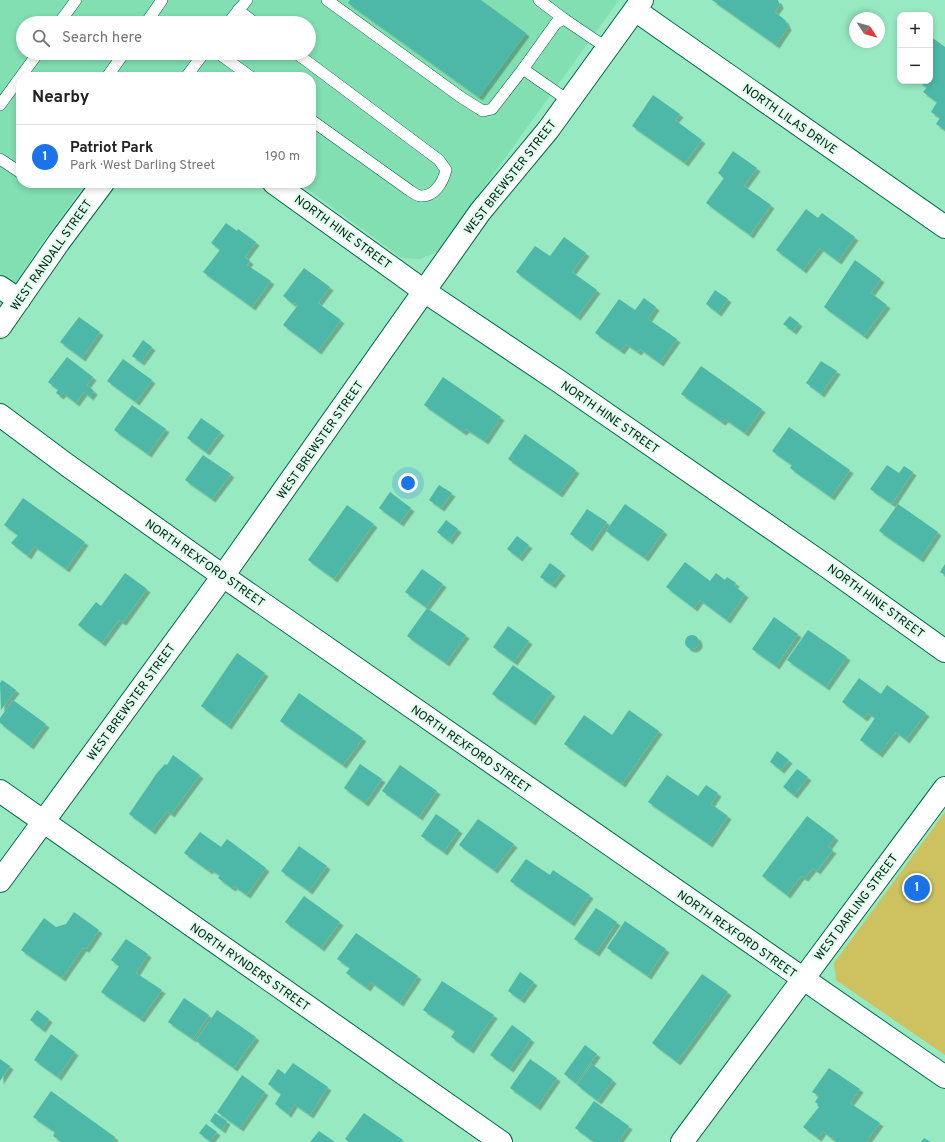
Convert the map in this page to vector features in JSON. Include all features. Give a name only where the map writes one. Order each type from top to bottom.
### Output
[{"type":"street","name":"WEST BREWSTER STREET","points":[[0,881],[223,576],[480,212],[548,130],[638,5]]},
{"type":"street","name":"NORTH LILAS DRIVE","points":[[638,5],[945,227]]},
{"type":"street","name":"WEST RANDALL STREET","points":[[0,327],[59,242],[99,188]]},
{"type":"street","name":"NORTH HINE STREET","points":[[281,188],[424,291],[560,382],[822,563],[945,651]]},
{"type":"street","points":[[0,287],[19,300]]},
{"type":"street","name":"NORTH REXFORD STREET","points":[[0,415],[67,465],[223,576],[945,1077]]},
{"type":"street","name":"WEST DARLING STREET","points":[[682,1142],[945,788]]},
{"type":"street","name":"NORTH RYNDERS STREET","points":[[0,791],[501,1142]]},
{"type":"lane","points":[[64,16],[76,0]]},
{"type":"lane","points":[[151,16],[162,0]]},
{"type":"lane","points":[[233,16],[247,0]]},
{"type":"lane","points":[[327,0],[462,98],[483,111],[492,109],[556,23],[564,19]]},
{"type":"lane","points":[[539,0],[607,48]]},
{"type":"lane","points":[[238,10],[246,16]]},
{"type":"lane","points":[[24,72],[33,60]]},
{"type":"lane","points":[[111,72],[119,60]]},
{"type":"lane","points":[[190,72],[199,60]]},
{"type":"lane","points":[[228,60],[244,72]]},
{"type":"lane","points":[[305,60],[439,160],[446,170],[443,181],[436,190],[428,195],[419,196],[316,124]]},
{"type":"lane","points":[[523,69],[569,101]]},
{"type":"lane","points":[[0,105],[16,83]]},
{"type":"lane","points":[[0,159],[16,170]]},
{"type":"shaded area","points":[[0,0],[619,0],[437,252],[420,259],[402,258],[306,188],[316,188],[316,72],[16,72],[16,188],[82,188],[40,246],[0,307]]},
{"type":"shaded area","points":[[945,812],[945,1055],[836,980],[834,963]]},
{"type":"building","points":[[350,0],[481,0],[526,33],[479,97],[348,3]]},
{"type":"building","points":[[712,0],[778,0],[780,5],[775,12],[785,20],[788,27],[776,45]]},
{"type":"building","points":[[933,38],[945,47],[945,130],[936,124],[940,118],[931,112],[937,102],[923,92],[927,87],[922,84],[933,84]]},
{"type":"building","points":[[653,95],[680,114],[675,120],[702,140],[685,163],[632,126]]},
{"type":"building","points":[[733,151],[757,168],[744,186],[771,205],[750,235],[706,203],[724,178],[718,173]]},
{"type":"building","points":[[806,209],[818,218],[822,213],[855,237],[838,261],[820,248],[803,270],[776,250]]},
{"type":"building","points":[[226,223],[237,231],[238,229],[256,242],[245,257],[250,261],[247,265],[271,281],[252,307],[203,272],[220,250],[211,243]]},
{"type":"building","points":[[564,237],[586,253],[572,272],[597,290],[577,317],[516,272],[535,246],[550,256]]},
{"type":"building","points":[[855,260],[881,279],[871,293],[887,305],[864,336],[824,307]]},
{"type":"building","points":[[304,268],[330,287],[318,303],[341,320],[318,351],[283,325],[298,305],[294,302],[293,304],[283,296]]},
{"type":"building","points":[[715,290],[728,299],[718,313],[706,304]]},
{"type":"building","points":[[644,298],[656,307],[648,319],[677,339],[660,363],[640,349],[638,352],[626,344],[621,351],[595,333],[619,299],[635,310]]},
{"type":"building","points":[[790,316],[799,323],[793,331],[783,324]]},
{"type":"building","points":[[79,317],[100,332],[82,358],[60,342]]},
{"type":"building","points":[[143,340],[152,347],[141,362],[132,356]]},
{"type":"building","points":[[67,357],[93,377],[87,385],[94,391],[90,397],[84,392],[76,403],[63,393],[60,396],[56,393],[58,390],[48,382]]},
{"type":"building","points":[[123,359],[152,380],[136,402],[107,381]]},
{"type":"building","points":[[821,361],[837,371],[821,394],[806,383]]},
{"type":"building","points":[[701,366],[762,409],[745,433],[725,419],[722,422],[681,394]]},
{"type":"building","points":[[443,377],[501,417],[485,441],[466,429],[463,432],[424,405]]},
{"type":"building","points":[[132,405],[166,429],[148,454],[114,430]]},
{"type":"building","points":[[201,418],[221,432],[206,452],[187,438]]},
{"type":"building","points":[[789,427],[850,470],[831,497],[790,468],[792,465],[772,451]]},
{"type":"building","points":[[525,434],[576,470],[559,494],[508,459]]},
{"type":"building","points":[[203,455],[231,474],[212,499],[185,480]]},
{"type":"building","points":[[887,465],[899,473],[904,466],[913,472],[892,504],[870,489]]},
{"type":"building","points":[[439,485],[452,493],[441,508],[429,500]]},
{"type":"building","points":[[390,492],[411,508],[400,523],[379,508]]},
{"type":"building","points":[[23,498],[85,542],[66,569],[34,546],[28,556],[11,543],[18,535],[4,525]]},
{"type":"building","points":[[625,504],[664,531],[645,558],[606,531]]},
{"type":"building","points":[[898,504],[938,532],[920,559],[879,531]]},
{"type":"building","points":[[347,505],[374,524],[334,579],[308,560]]},
{"type":"building","points":[[587,509],[607,522],[589,548],[570,534]]},
{"type":"building","points":[[446,520],[458,529],[449,541],[437,532]]},
{"type":"building","points":[[517,536],[529,545],[519,558],[507,549]]},
{"type":"building","points":[[685,562],[710,581],[716,573],[725,580],[727,577],[736,583],[734,586],[745,594],[727,620],[700,600],[694,608],[666,587]]},
{"type":"building","points":[[550,563],[562,572],[552,585],[540,577]]},
{"type":"building","points":[[945,564],[945,575],[940,572]]},
{"type":"building","points":[[422,569],[443,584],[426,607],[405,592]]},
{"type":"building","points":[[125,573],[147,589],[123,622],[119,620],[102,643],[78,625],[96,602],[101,606]]},
{"type":"building","points":[[427,608],[466,635],[446,663],[407,636]]},
{"type":"building","points":[[774,617],[798,634],[776,666],[752,649]]},
{"type":"building","points":[[508,626],[529,641],[514,662],[493,647]]},
{"type":"building","points":[[808,630],[847,657],[826,687],[787,660]]},
{"type":"building","points":[[692,635],[697,637],[699,642],[697,647],[692,649],[687,647],[685,642],[687,637]]},
{"type":"building","points":[[237,653],[265,673],[228,726],[201,706]]},
{"type":"building","points":[[513,665],[552,693],[532,722],[492,694]]},
{"type":"building","points":[[859,678],[881,694],[887,685],[926,713],[906,740],[896,732],[879,754],[860,740],[875,718],[868,713],[864,718],[842,702]]},
{"type":"building","points":[[2,680],[16,690],[1,710],[0,683]]},
{"type":"building","points":[[299,693],[363,738],[343,765],[280,721]]},
{"type":"building","points":[[13,700],[46,724],[30,746],[0,723],[0,718]]},
{"type":"building","points":[[629,710],[659,731],[622,784],[564,744],[584,715],[612,735]]},
{"type":"building","points":[[777,751],[789,760],[781,770],[770,762]]},
{"type":"building","points":[[173,755],[200,775],[171,814],[167,811],[152,831],[129,814],[157,773],[165,764],[167,765]]},
{"type":"building","points":[[360,764],[382,779],[365,803],[344,788]]},
{"type":"building","points":[[400,765],[437,791],[419,817],[382,791]]},
{"type":"building","points":[[797,769],[808,777],[794,795],[783,787]]},
{"type":"building","points":[[667,775],[698,796],[706,785],[718,793],[711,804],[728,816],[709,844],[648,802]]},
{"type":"building","points":[[436,814],[459,830],[444,852],[421,836]]},
{"type":"building","points":[[807,816],[835,837],[828,847],[833,850],[817,871],[813,868],[805,878],[801,876],[787,895],[762,876]]},
{"type":"building","points":[[478,819],[514,844],[494,870],[459,845]]},
{"type":"building","points":[[200,832],[221,847],[227,839],[266,868],[247,895],[234,886],[232,888],[218,878],[220,875],[210,869],[209,871],[184,853]]},
{"type":"building","points":[[299,846],[327,866],[309,891],[281,871]]},
{"type":"building","points":[[526,859],[550,875],[553,870],[590,895],[571,923],[510,881]]},
{"type":"building","points":[[304,896],[340,922],[321,948],[285,922]]},
{"type":"building","points":[[596,908],[617,922],[596,953],[574,939]]},
{"type":"building","points":[[74,912],[99,930],[86,949],[83,948],[62,978],[21,950],[44,918],[56,927],[66,924]]},
{"type":"building","points":[[625,921],[666,949],[648,976],[607,948]]},
{"type":"building","points":[[356,933],[418,976],[400,1003],[371,982],[367,988],[346,973],[350,968],[337,959]]},
{"type":"building","points":[[126,939],[148,954],[136,973],[162,990],[141,1019],[101,992],[119,966],[111,960]]},
{"type":"building","points":[[520,972],[534,982],[521,1000],[508,991]]},
{"type":"building","points":[[702,974],[728,992],[677,1062],[652,1043]]},
{"type":"building","points":[[442,981],[494,1015],[470,1050],[451,1037],[455,1031],[423,1010]]},
{"type":"building","points":[[184,998],[209,1015],[193,1039],[168,1022]]},
{"type":"building","points":[[37,1010],[49,1019],[42,1029],[30,1020]]},
{"type":"building","points":[[217,1010],[256,1037],[234,1068],[196,1041]]},
{"type":"building","points":[[512,1025],[531,1039],[510,1069],[490,1055]]},
{"type":"building","points":[[51,1034],[75,1052],[58,1077],[34,1060]]},
{"type":"building","points":[[585,1045],[597,1054],[576,1083],[564,1074]]},
{"type":"building","points":[[0,1059],[10,1066],[0,1081]]},
{"type":"building","points":[[530,1059],[557,1078],[537,1107],[510,1088]]},
{"type":"building","points":[[293,1063],[328,1087],[310,1115],[294,1104],[288,1114],[275,1104],[281,1094],[268,1084],[278,1069],[285,1074]]},
{"type":"building","points":[[592,1064],[613,1080],[598,1101],[577,1085]]},
{"type":"building","points":[[829,1068],[860,1089],[850,1103],[880,1123],[866,1142],[835,1142],[836,1140],[832,1137],[831,1138],[823,1131],[818,1138],[803,1127],[819,1107],[815,1102],[819,1096],[812,1092]]},
{"type":"building","points":[[242,1075],[265,1092],[240,1128],[217,1112]]},
{"type":"building","points":[[51,1091],[115,1137],[112,1142],[62,1142],[53,1136],[55,1132],[33,1117]]},
{"type":"building","points":[[594,1101],[629,1126],[618,1142],[594,1142],[575,1128]]},
{"type":"building","points":[[215,1113],[227,1121],[222,1130],[210,1121]]},
{"type":"building","points":[[364,1113],[403,1140],[401,1142],[349,1142],[345,1139]]},
{"type":"building","points":[[206,1124],[217,1132],[210,1141],[199,1133]]},
{"type":"building","points":[[319,1131],[335,1142],[310,1142]]},
{"type":"building","points":[[924,1138],[931,1142],[921,1142]]},
{"type":"place","name":"Patriot Park","points":[[917,888]]}]
